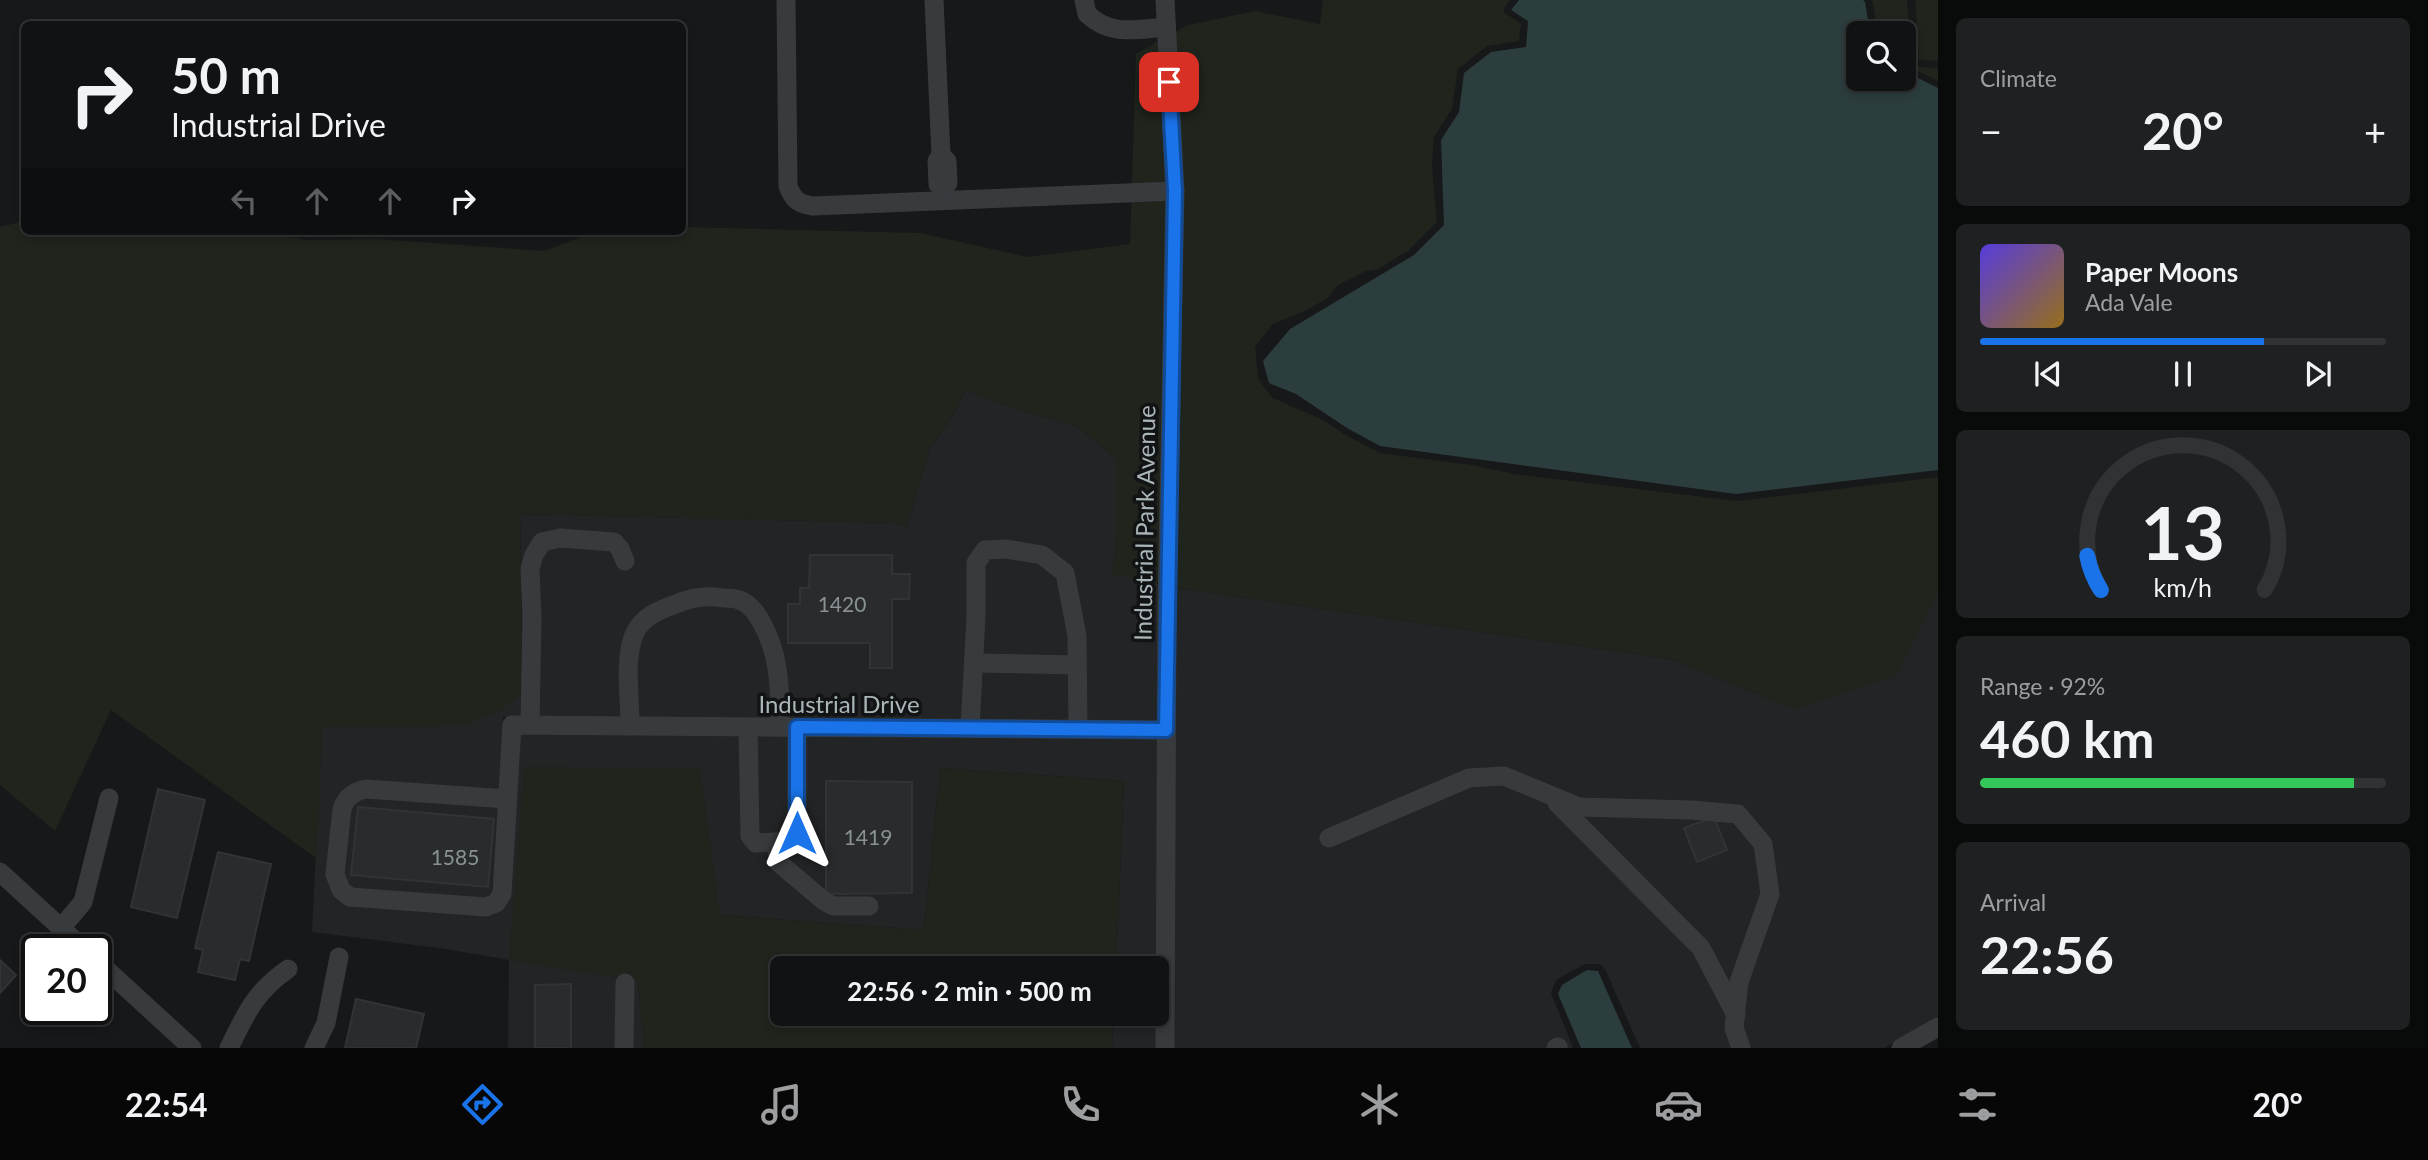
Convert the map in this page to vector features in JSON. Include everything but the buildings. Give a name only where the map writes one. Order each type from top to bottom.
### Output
[{"type":"street","points":[[786,0],[788,186],[797,201],[813,206],[943,194],[1175,191]]},
{"type":"street","points":[[934,0],[941,155],[937,161],[938,184],[943,194]]},
{"type":"street","points":[[1084,0],[1087,13],[1106,27],[1116,30],[1166,27]]},
{"type":"street","name":"Industrial Park Avenue","points":[[1165,0],[1175,191],[1166,730],[1165,1048]]},
{"type":"street","points":[[508,799],[366,789],[355,792],[346,800],[342,809],[335,874],[339,885],[350,897],[492,906],[502,894],[508,799],[521,725],[533,618],[530,569],[534,555],[542,542],[560,538],[614,542],[620,548],[625,561]]},
{"type":"street","points":[[970,728],[976,564],[985,550],[1006,549],[1042,555],[1065,573],[1077,636],[1078,729]]},
{"type":"street","points":[[629,726],[630,652],[639,625],[655,612],[691,598],[709,596],[741,600],[755,612],[767,630],[776,655],[788,727],[797,833],[792,841],[756,843],[750,836],[748,727]]},
{"type":"street","points":[[974,663],[1077,665]]},
{"type":"street","name":"Industrial Drive","points":[[521,725],[1166,730]]},
{"type":"street","points":[[1329,838],[1469,778],[1504,776],[1579,807],[1738,814],[1763,844],[1770,894],[1739,982],[1734,1028],[1741,1048]]},
{"type":"street","points":[[1548,795],[1701,947],[1736,1016]]},
{"type":"street","points":[[61,928],[83,901],[109,798]]},
{"type":"street","points":[[775,842],[779,863],[824,901],[833,906],[869,906]]},
{"type":"street","points":[[0,872],[68,934]]},
{"type":"street","points":[[314,1048],[326,1023],[339,957]]},
{"type":"street","points":[[229,1048],[248,1008],[269,983],[288,969]]},
{"type":"street","points":[[112,975],[192,1048]]},
{"type":"street","points":[[624,1048],[625,983]]},
{"type":"street","points":[[1901,1048],[1938,1027]]},
{"type":"shaded area","points":[[1323,0],[1510,0],[1504,12],[1521,24],[1519,41],[1487,46],[1458,69],[1452,109],[1434,137],[1432,165],[1437,222],[1409,250],[1378,269],[1366,271],[1338,285],[1328,298],[1307,310],[1273,324],[1255,347],[1258,377],[1273,398],[1323,420],[1380,453],[1472,465],[1514,474],[1738,501],[1938,477],[1938,592],[1895,677],[1795,709],[1671,659],[1176,588],[1175,32],[1188,25],[1255,11],[1320,24]]},
{"type":"shaded area","points":[[1519,0],[1865,2],[1868,21],[1846,21],[1846,91],[1916,91],[1916,77],[1938,88],[1938,470],[1736,494],[1380,446],[1296,394],[1269,383],[1263,361],[1290,329],[1414,255],[1444,225],[1441,140],[1459,112],[1464,73],[1491,52],[1526,47],[1528,21],[1511,10]]},
{"type":"shaded area","points":[[1872,0],[1907,0],[1909,21],[1876,21]]},
{"type":"shaded area","points":[[1915,0],[1938,0],[1938,61],[1919,60]]},
{"type":"shaded area","points":[[1158,41],[1166,190],[1159,584],[1112,574],[1116,538],[1116,459],[1078,427],[1007,406],[966,390],[949,422],[929,450],[907,527],[893,523],[520,514],[523,693],[501,710],[464,726],[322,727],[317,859],[111,710],[55,831],[0,785],[0,227],[21,222],[21,235],[279,235],[306,240],[377,239],[544,251],[586,235],[686,235],[686,227],[920,233],[1028,257],[1130,244],[1136,54]]},
{"type":"shaded area","points":[[1916,63],[1938,68],[1938,81],[1916,70]]},
{"type":"shaded area","points":[[966,390],[1007,406],[1078,427],[1116,459],[1116,538],[1112,573],[1159,584],[1158,722],[503,717],[504,732],[1157,737],[1157,956],[1117,956],[1124,781],[940,768],[924,930],[720,915],[638,981],[644,1048],[508,1048],[509,960],[312,932],[322,727],[464,725],[523,693],[520,514],[894,523],[907,527],[929,450],[949,422]]},
{"type":"shaded area","points":[[1176,588],[1671,659],[1795,709],[1938,592],[1938,1017],[1884,1048],[1640,1048],[1605,969],[1600,964],[1585,964],[1556,980],[1551,993],[1573,1048],[1174,1048]]},
{"type":"shaded area","points":[[524,767],[700,768],[720,915],[924,930],[940,768],[1124,781],[1117,956],[770,956],[770,1026],[1113,1026],[1112,1048],[644,1048],[638,981],[509,960]]},
{"type":"shaded area","points":[[1587,970],[1598,971],[1632,1048],[1581,1048],[1558,994],[1562,985]]},
{"type":"shaded area","points":[[1113,1026],[1157,1026],[1156,1048],[1112,1048]]},
{"type":"route","points":[[797,833],[797,727],[1166,730],[1175,191],[1169,82]]}]
